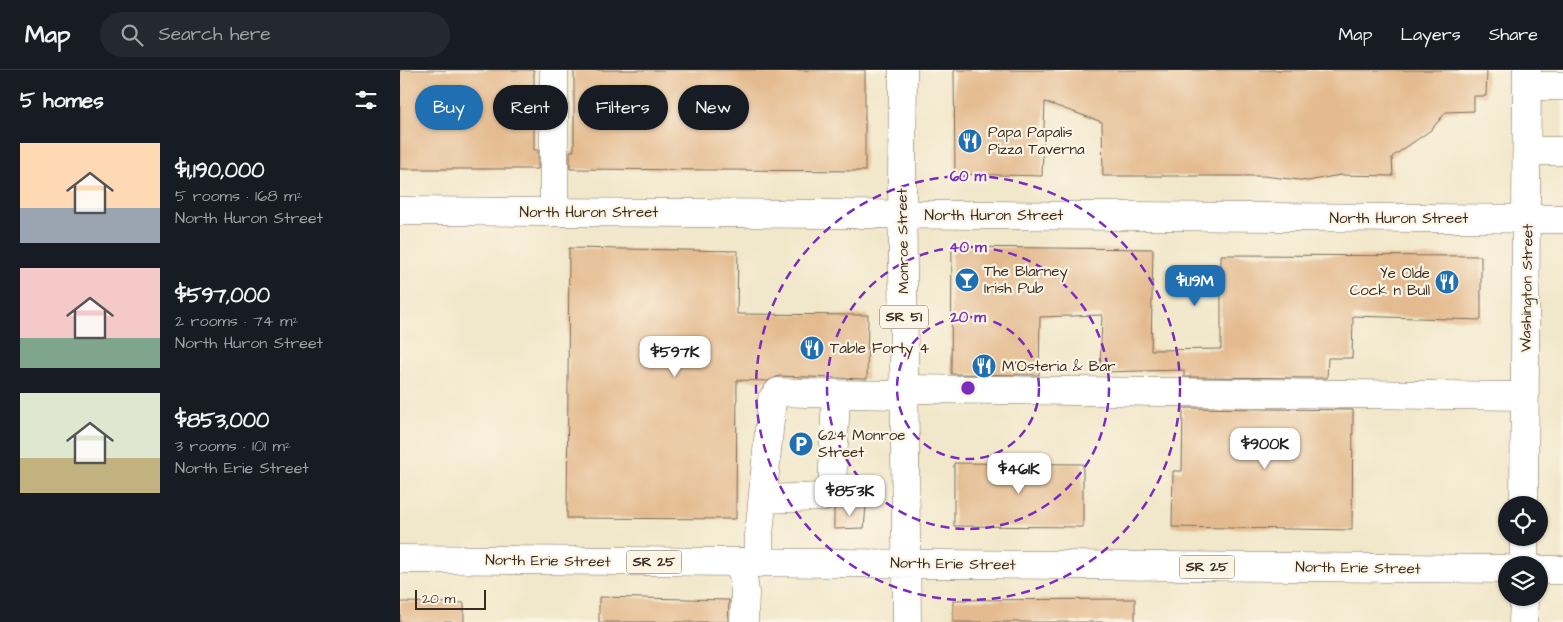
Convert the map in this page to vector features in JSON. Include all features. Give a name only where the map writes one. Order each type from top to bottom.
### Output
[{"type":"main road","points":[[554,70],[554,212]]},
{"type":"main road","name":"Monroe Street","points":[[903,70],[907,622]]},
{"type":"main road","points":[[1527,78],[1563,86]]},
{"type":"main road","name":"Washington Street","points":[[1524,496],[1528,219],[1527,78]]},
{"type":"main road","points":[[1527,151],[1563,151]]},
{"type":"main road","name":"North Huron Street","points":[[400,211],[1563,219]]},
{"type":"main road","points":[[744,622],[744,592],[763,499],[772,399],[778,392],[836,394],[904,392],[1525,396]]},
{"type":"main road","points":[[763,499],[824,497],[832,490],[836,394]]},
{"type":"main road","name":"North Erie Street","points":[[400,559],[1498,570]]},
{"type":"main road","points":[[1548,570],[1563,570]]},
{"type":"main road","points":[[1524,606],[1524,622]]},
{"type":"building","points":[[400,70],[534,70],[534,85],[493,85],[493,130],[534,130],[534,150],[538,150],[538,169],[400,169]]},
{"type":"building","points":[[574,70],[865,70],[865,171],[570,169],[570,151],[574,151]]},
{"type":"building","points":[[954,70],[1487,70],[1486,96],[1474,96],[1474,111],[1446,112],[1431,130],[1392,157],[1393,176],[1340,175],[1308,181],[1263,176],[1103,176],[1102,122],[1045,102],[1042,176],[955,174]]},
{"type":"building","points":[[952,247],[1153,249],[1151,350],[1221,349],[1221,255],[1481,256],[1481,320],[1353,316],[1352,358],[1328,358],[1327,378],[1184,377],[1184,370],[1100,372],[1102,315],[1040,317],[1039,375],[951,374]]},
{"type":"building","points":[[569,248],[738,251],[737,314],[868,315],[867,379],[779,376],[768,381],[737,380],[736,519],[567,518]]},
{"type":"building","points":[[1183,408],[1353,410],[1352,530],[1172,527],[1173,471],[1182,471]]},
{"type":"building","points":[[954,463],[1083,464],[1083,527],[954,526]]},
{"type":"building","points":[[838,506],[866,506],[864,528],[834,529],[834,509]]},
{"type":"building","points":[[599,597],[729,600],[728,622],[599,622]]},
{"type":"building","points":[[1135,599],[1135,622],[953,622],[953,600]]},
{"type":"building","points":[[400,602],[464,603],[464,622],[400,622]]},
{"type":"place","name":"Papa Papalis Pizza Taverna","points":[[970,141]]},
{"type":"place","name":"The Blarney Irish Pub","points":[[967,280]]},
{"type":"place","name":"Ye Olde Cock n Bull","points":[[1447,282]]},
{"type":"place","name":"Table Forty 4","points":[[812,348]]},
{"type":"place","name":"M'Osteria & Bar","points":[[984,366]]},
{"type":"place","name":"624 Monroe Street","points":[[801,444]]}]
